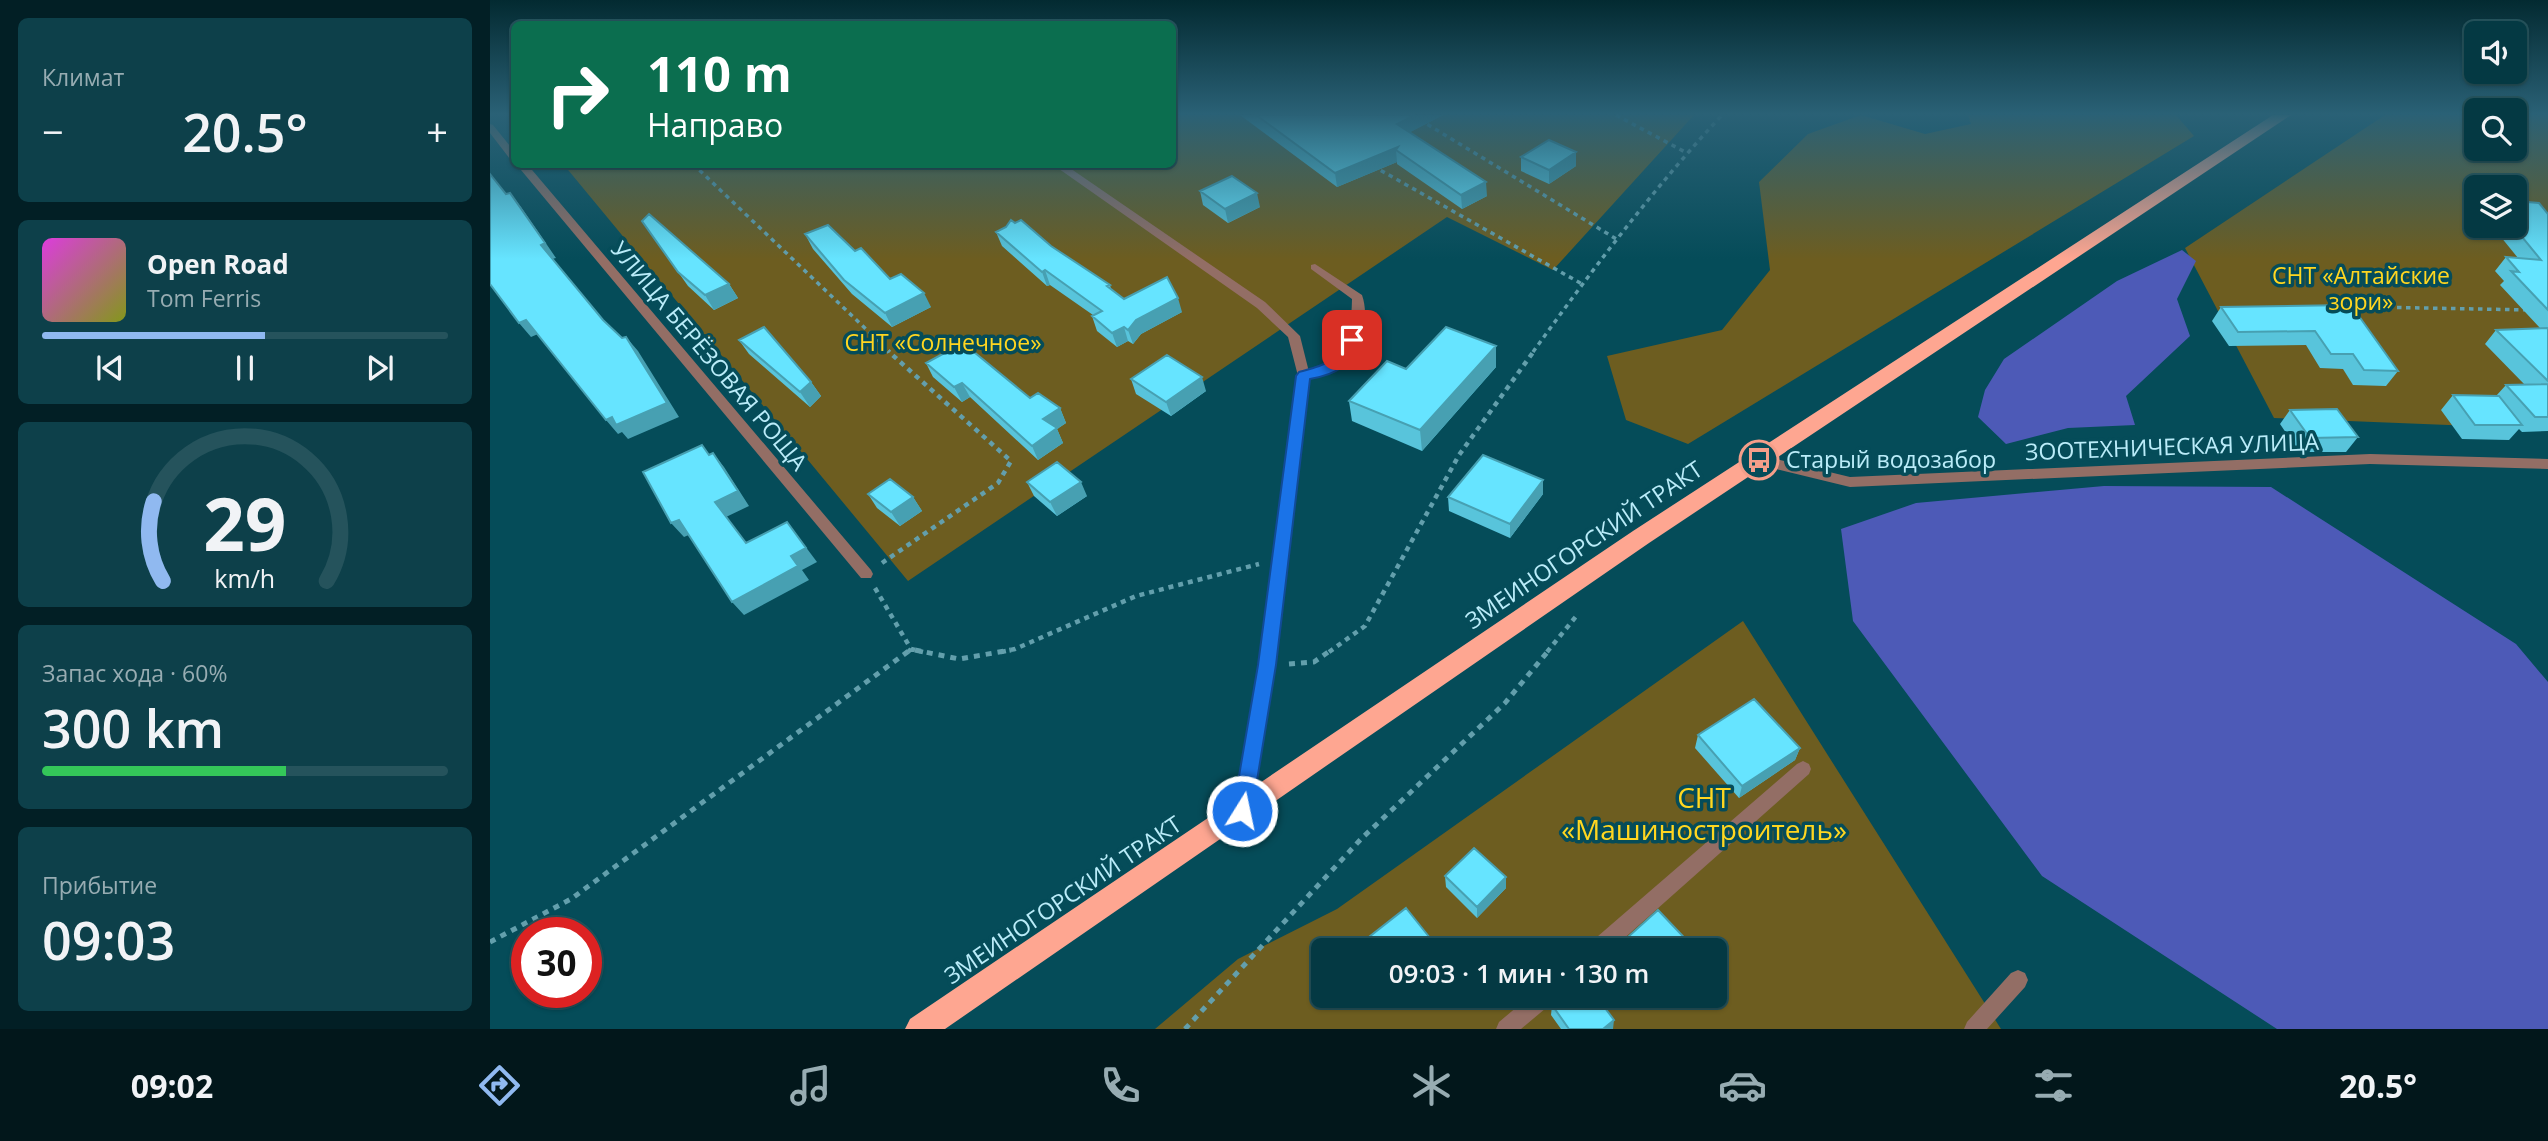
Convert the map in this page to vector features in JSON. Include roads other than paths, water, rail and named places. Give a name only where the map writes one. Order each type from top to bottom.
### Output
[{"type":"highway","name":"ЗМЕИНОГОРСКИЙ ТРАКТ","points":[[920,1029],[1448,668],[2205,163]]},
{"type":"street","name":"УЛИЦА БЕРЁЗОВАЯ РОЩА","points":[[524,168],[866,574]]},
{"type":"street","points":[[1063,168],[1261,305],[1294,336],[1304,376],[1267,665],[1242,811]]},
{"type":"street","points":[[1304,376],[1330,371],[1347,353],[1358,327],[1358,298],[1315,267]]},
{"type":"street","name":"ЗООТЕХНИЧЕСКАЯ УЛИЦА","points":[[1759,460],[1850,482],[2370,459],[2548,464]]},
{"type":"street","points":[[1611,938],[1803,769]]},
{"type":"street","points":[[1974,1029],[2018,980]]},
{"type":"street","points":[[1506,1029],[1531,1008]]},
{"type":"water","points":[[2182,250],[2196,261],[2177,299],[2190,336],[2126,396],[2135,425],[2068,428],[2006,444],[1978,417],[1985,390],[2004,359],[2117,281]]},
{"type":"water","points":[[2104,486],[2271,487],[2516,644],[2548,682],[2548,1029],[2277,1029],[2042,876],[1853,621],[1841,529],[1916,503]]},
{"type":"place","name":"Старый водозабор","points":[[1759,460]]},
{"type":"park label","name":"СНТ «Алтайские зори»","points":[[2361,289]]},
{"type":"park label","name":"СНТ «Солнечное»","points":[[943,343]]},
{"type":"park label","name":"СНТ «Машиностроитель»","points":[[1704,814]]}]
